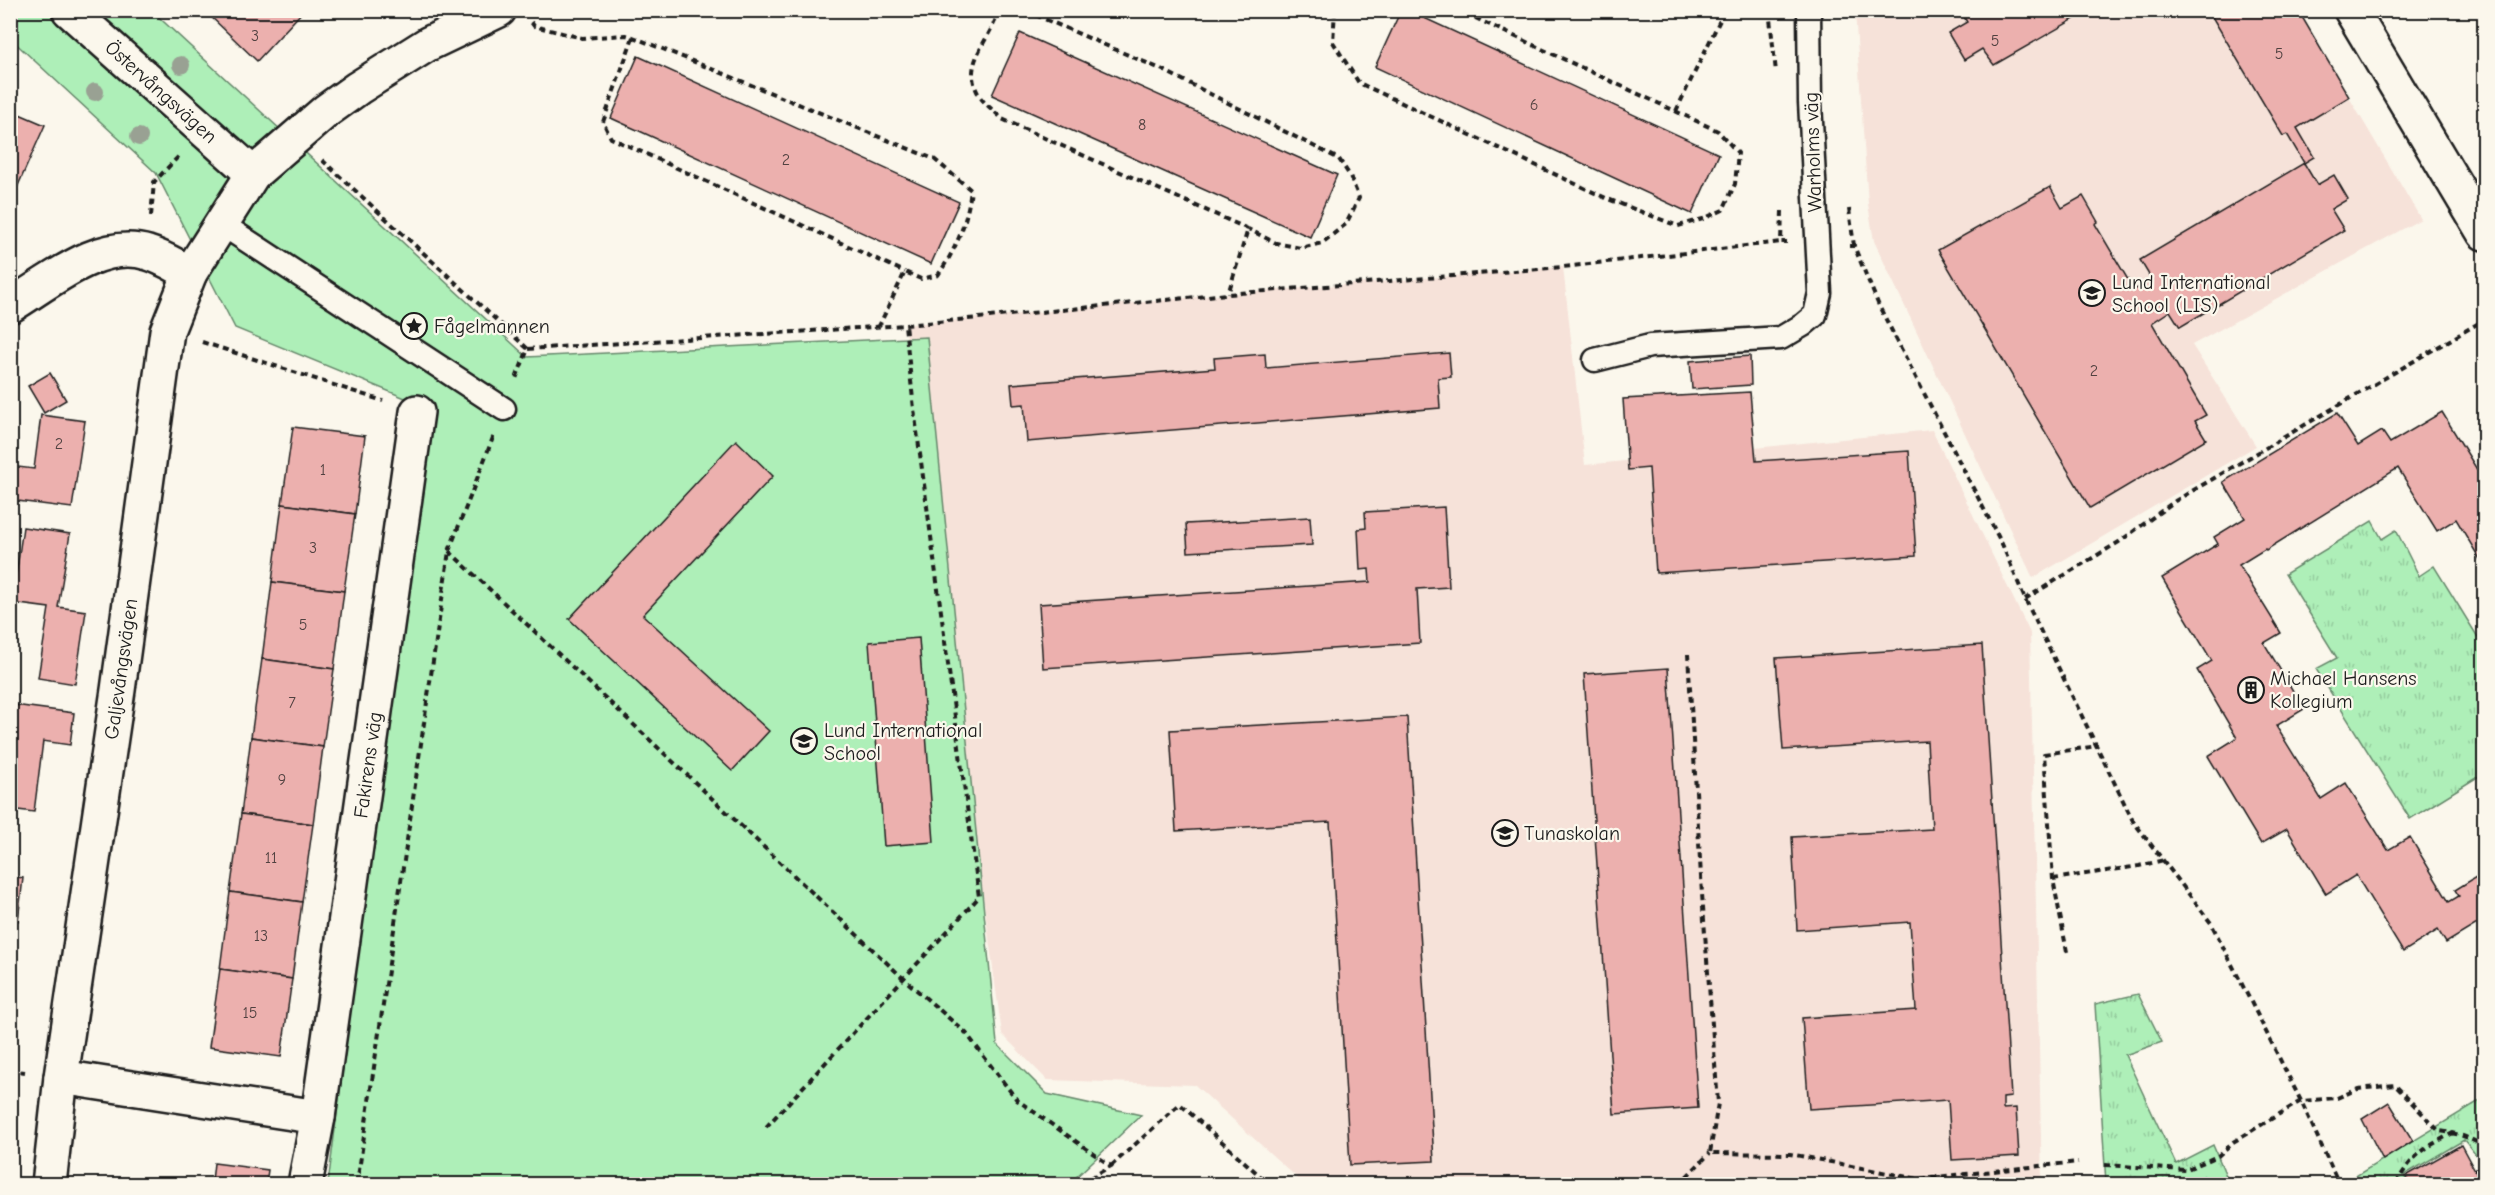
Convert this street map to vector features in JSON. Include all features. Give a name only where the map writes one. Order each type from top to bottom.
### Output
[{"type":"street","name":"Östervångsvägen","points":[[69,10],[253,174]]},
{"type":"street","points":[[2351,10],[2484,233]]},
{"type":"street","name":"Galjevångsvägen","points":[[49,1185],[61,1077],[167,331],[190,273],[253,174],[326,111],[428,44],[514,14]]},
{"type":"street","points":[[10,306],[95,255],[118,249],[148,253],[190,273]]},
{"type":"street","name":"Fakirens väg","points":[[304,1185],[318,1117],[417,412]]},
{"type":"street","points":[[61,1077],[318,1117]]},
{"type":"lane","name":"Warholms väg","points":[[1595,360],[1650,346],[1781,338],[1815,315],[1820,293],[1809,10]]},
{"type":"lane","points":[[220,223],[504,409]]},
{"type":"path","points":[[999,10],[995,23],[973,60],[973,79],[979,95],[1002,119],[1276,243],[1301,248],[1322,243],[1346,224],[1359,198],[1350,176],[1338,159],[1163,70],[1026,11]]},
{"type":"path","points":[[1335,10],[1333,42],[1359,83],[1608,199],[1678,226],[1723,210],[1735,184],[1738,153],[1718,130],[1458,10]]},
{"type":"path","points":[[1676,111],[1721,18],[1721,10]]},
{"type":"path","points":[[1769,10],[1777,81]]},
{"type":"path","points":[[514,14],[534,26],[582,38],[626,35],[633,37],[934,159],[971,190],[968,214],[957,244],[953,254],[938,275],[921,279],[611,138],[603,122],[633,37]]},
{"type":"path","points":[[148,253],[154,182],[187,148]]},
{"type":"path","points":[[1781,242],[1783,201]]},
{"type":"path","points":[[1228,294],[1248,229]]},
{"type":"path","points":[[528,349],[905,325],[1228,294],[1563,267],[1781,242],[1817,242],[1854,246],[1884,317],[2002,544],[2025,599],[2133,821],[2211,922],[2301,1101],[2339,1185]]},
{"type":"path","points":[[879,327],[905,272]]},
{"type":"path","points":[[2025,599],[2119,542],[2175,501],[2484,320]]},
{"type":"path","points":[[766,1127],[979,897],[917,432],[905,325]]},
{"type":"path","points":[[167,331],[417,412]]},
{"type":"path","points":[[448,551],[904,979],[966,1033],[1017,1100],[1110,1166]]},
{"type":"path","points":[[1679,1185],[1710,1153],[1718,1103],[1702,894],[1688,654]]},
{"type":"path","points":[[2067,952],[2053,879],[2044,754],[2097,746]]},
{"type":"path","points":[[2053,879],[2164,860]]},
{"type":"path","points":[[2104,1165],[2185,1170],[2218,1156],[2233,1142],[2301,1101],[2337,1098],[2358,1089],[2395,1085],[2439,1131],[2473,1139],[2484,1147]]},
{"type":"path","points":[[1080,1185],[1110,1166],[1180,1104],[1269,1185]]},
{"type":"path","points":[[2396,1185],[2409,1161],[2428,1146],[2454,1133]]},
{"type":"path","points":[[1710,1153],[1790,1154],[1918,1179],[2078,1162]]},
{"type":"path","points":[[2475,1171],[2477,1170],[2484,1183]]},
{"type":"shaded area","name":"Lund International School (LIS)","points":[[1855,11],[2298,11],[2421,219],[2192,345],[2256,446],[2033,578],[1874,241],[1868,204]]},
{"type":"shaded area","name":"Tunaskolan","points":[[1563,267],[1585,465],[1932,430],[2030,633],[2042,1184],[1304,1184],[1195,1085],[1047,1080],[1002,1034],[905,325],[1228,294]]},
{"type":"green space","points":[[10,11],[152,11],[527,357],[927,337],[997,1044],[1047,1094],[1141,1115],[1069,1184],[328,1184],[427,407],[235,328],[156,173],[11,39]]},
{"type":"green space","points":[[2372,521],[2382,539],[2396,530],[2419,576],[2434,566],[2484,647],[2484,773],[2410,819],[2316,669],[2337,658],[2285,574]]},
{"type":"green space","points":[[2138,994],[2162,1042],[2125,1055],[2176,1164],[2213,1145],[2227,1178],[2218,1184],[2106,1184],[2095,1004]]},
{"type":"green space","points":[[2484,1098],[2484,1165],[2464,1140],[2404,1175],[2408,1184],[2351,1184],[2349,1180]]},
{"type":"building","points":[[204,10],[304,10],[257,61]]},
{"type":"building","points":[[1401,10],[1407,10],[1719,154],[1692,214],[1375,67]]},
{"type":"building","points":[[1960,10],[2090,10],[1994,65],[1982,49],[1964,60],[1948,33],[1967,22]]},
{"type":"building","points":[[2208,10],[2298,10],[2349,97],[2297,128],[2314,157],[2304,163],[2287,134],[2283,136]]},
{"type":"building","points":[[1020,33],[1337,175],[1310,237],[992,95]]},
{"type":"building","points":[[638,56],[959,202],[931,264],[611,118]]},
{"type":"building","points":[[10,110],[45,125],[16,190],[10,188]]},
{"type":"building","points":[[2304,163],[2317,185],[2334,175],[2348,199],[2331,209],[2344,230],[2180,327],[2170,311],[2152,323],[2206,415],[2195,421],[2206,439],[2090,508],[1938,250],[2050,187],[2062,208],[2083,196],[2098,222],[2095,224],[2134,290],[2152,280],[2140,260]]},
{"type":"building","points":[[1449,353],[1451,377],[1438,378],[1440,408],[1027,442],[1024,404],[1013,405],[1011,384],[1215,368],[1214,358],[1265,354],[1266,368]]},
{"type":"building","points":[[1750,356],[1751,385],[1692,389],[1690,361]]},
{"type":"building","points":[[50,373],[66,400],[44,413],[28,386]]},
{"type":"building","points":[[1750,392],[1756,461],[1909,451],[1916,556],[1656,573],[1649,468],[1628,470],[1623,399]]},
{"type":"building","name":"Michael Hansens Kollegium","points":[[2442,412],[2484,481],[2484,566],[2456,519],[2437,531],[2398,468],[2239,565],[2281,633],[2264,643],[2304,709],[2276,726],[2321,799],[2346,783],[2388,850],[2410,837],[2449,902],[2459,896],[2455,890],[2484,872],[2484,936],[2477,924],[2446,943],[2438,930],[2403,952],[2356,875],[2326,894],[2287,829],[2261,844],[2208,756],[2237,738],[2197,670],[2212,661],[2162,578],[2218,544],[2214,537],[2245,518],[2223,482],[2337,413],[2358,446],[2382,431],[2390,443]]},
{"type":"building","points":[[41,415],[85,421],[72,508],[10,500],[10,466],[34,469]]},
{"type":"building","points":[[293,427],[365,436],[355,514],[282,504]]},
{"type":"building","points":[[736,440],[773,476],[643,615],[769,731],[732,771],[569,619]]},
{"type":"building","points":[[282,504],[355,514],[344,591],[272,582]]},
{"type":"building","points":[[1444,507],[1449,587],[1417,589],[1420,643],[1043,668],[1039,604],[1370,582],[1369,569],[1360,570],[1358,529],[1366,528],[1365,512]]},
{"type":"building","points":[[1310,517],[1312,545],[1188,552],[1186,524]]},
{"type":"building","points":[[23,527],[70,534],[58,607],[86,611],[75,684],[38,678],[49,608],[12,603]]},
{"type":"building","points":[[272,582],[344,591],[334,669],[262,659]]},
{"type":"building","points":[[919,638],[934,842],[884,846],[869,642]]},
{"type":"building","points":[[1982,645],[2011,1097],[2003,1098],[2003,1109],[2016,1108],[2019,1156],[1952,1160],[1948,1100],[1809,1109],[1802,1018],[1916,1010],[1910,922],[1797,930],[1792,837],[1932,829],[1927,741],[1783,750],[1776,658]]},
{"type":"building","points":[[262,659],[334,669],[323,747],[251,737]]},
{"type":"building","points":[[1668,668],[1698,1108],[1614,1114],[1584,674]]},
{"type":"building","points":[[14,705],[74,713],[70,745],[43,741],[34,812],[10,809],[10,732]]},
{"type":"building","points":[[1407,717],[1434,1161],[1350,1165],[1330,822],[1176,831],[1170,730]]},
{"type":"building","points":[[251,737],[323,747],[313,824],[241,814]]},
{"type":"building","points":[[241,814],[313,824],[302,902],[230,892]]},
{"type":"building","points":[[10,876],[23,878],[18,921],[10,920]]},
{"type":"building","points":[[230,892],[302,902],[292,979],[220,969]]},
{"type":"building","points":[[220,969],[292,979],[281,1057],[209,1047]]},
{"type":"building","points":[[2389,1102],[2413,1141],[2383,1160],[2362,1119]]},
{"type":"building","points":[[2461,1145],[2482,1184],[2410,1184],[2406,1176]]},
{"type":"building","points":[[214,1163],[268,1170],[266,1184],[206,1184],[207,1180],[212,1181]]},
{"type":"place","name":"Lund International School (LIS)","points":[[2092,293]]},
{"type":"place","name":"Fågelmannen","points":[[414,326]]},
{"type":"place","name":"Michael Hansens Kollegium","points":[[2251,690]]},
{"type":"place","name":"Lund International School","points":[[804,741]]},
{"type":"place","name":"Tunaskolan","points":[[1505,833]]}]
